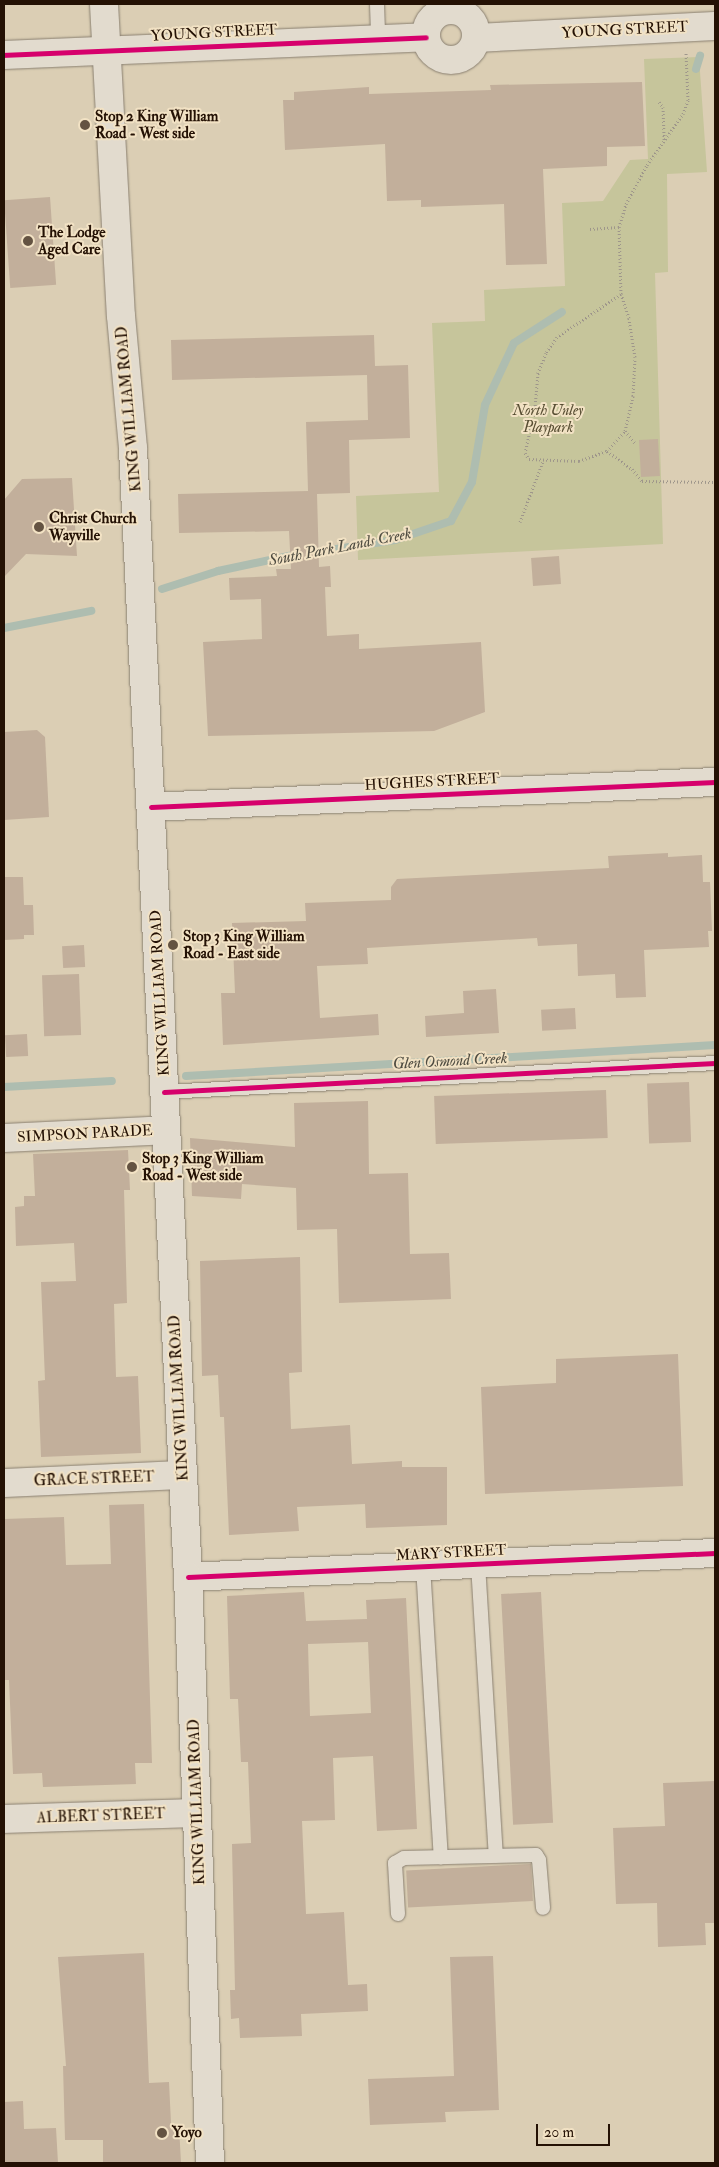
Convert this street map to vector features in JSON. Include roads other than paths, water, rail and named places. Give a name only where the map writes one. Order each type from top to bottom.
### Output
[{"type":"street","name":"KING WILLIAM ROAD","points":[[104,4],[121,316],[134,449],[188,1577],[210,2163]]},
{"type":"street","points":[[453,7],[468,17],[476,38],[464,56],[451,60],[433,53],[426,37],[431,19],[453,7]]},
{"type":"street","name":"YOUNG STREET","points":[[476,38],[715,26]]},
{"type":"street","name":"YOUNG STREET","points":[[4,55],[426,37]]},
{"type":"street","name":"HUGHES STREET","points":[[151,807],[715,782]]},
{"type":"street","name":"SIMPSON PARADE","points":[[4,1138],[166,1130]]},
{"type":"street","name":"GRACE STREET","points":[[4,1483],[183,1475]]},
{"type":"street","name":"MARY STREET","points":[[188,1577],[715,1553]]},
{"type":"street","name":"ALBERT STREET","points":[[4,1820],[198,1813]]},
{"type":"lane","points":[[377,4],[378,38]]},
{"type":"lane","points":[[164,1092],[715,1063]]},
{"type":"lane","points":[[478,1564],[496,1855]]},
{"type":"lane","points":[[423,1566],[441,1857]]},
{"type":"lane","points":[[398,1914],[397,1860],[441,1857],[536,1855],[539,1860],[543,1908]]},
{"type":"waterway","name":"South Park Lands Creek","points":[[696,69],[700,56]]},
{"type":"waterway","name":"South Park Lands Creek","points":[[310,553],[395,540],[451,521],[472,482],[485,405],[514,343],[562,312]]},
{"type":"waterway","name":"South Park Lands Creek","points":[[162,589],[218,571],[298,554]]},
{"type":"waterway","name":"South Park Lands Creek","points":[[4,628],[91,611]]},
{"type":"waterway","name":"Glen Osmond Creek","points":[[186,1076],[715,1045]]},
{"type":"waterway","name":"Glen Osmond Creek","points":[[4,1087],[112,1081]]},
{"type":"place","name":"Stop 2 King William Road - West side","points":[[85,125]]},
{"type":"place","name":"The Lodge Aged Care","points":[[28,241]]},
{"type":"place","name":"Christ Church Wayville","points":[[39,527]]},
{"type":"place","name":"Stop 3 King William Road - East side","points":[[173,945]]},
{"type":"place","name":"Stop 3 King William Road - West side","points":[[132,1167]]},
{"type":"place","name":"Yoyo","points":[[162,2133]]},
{"type":"park label","name":"North Unley Playpark","points":[[548,418]]}]
